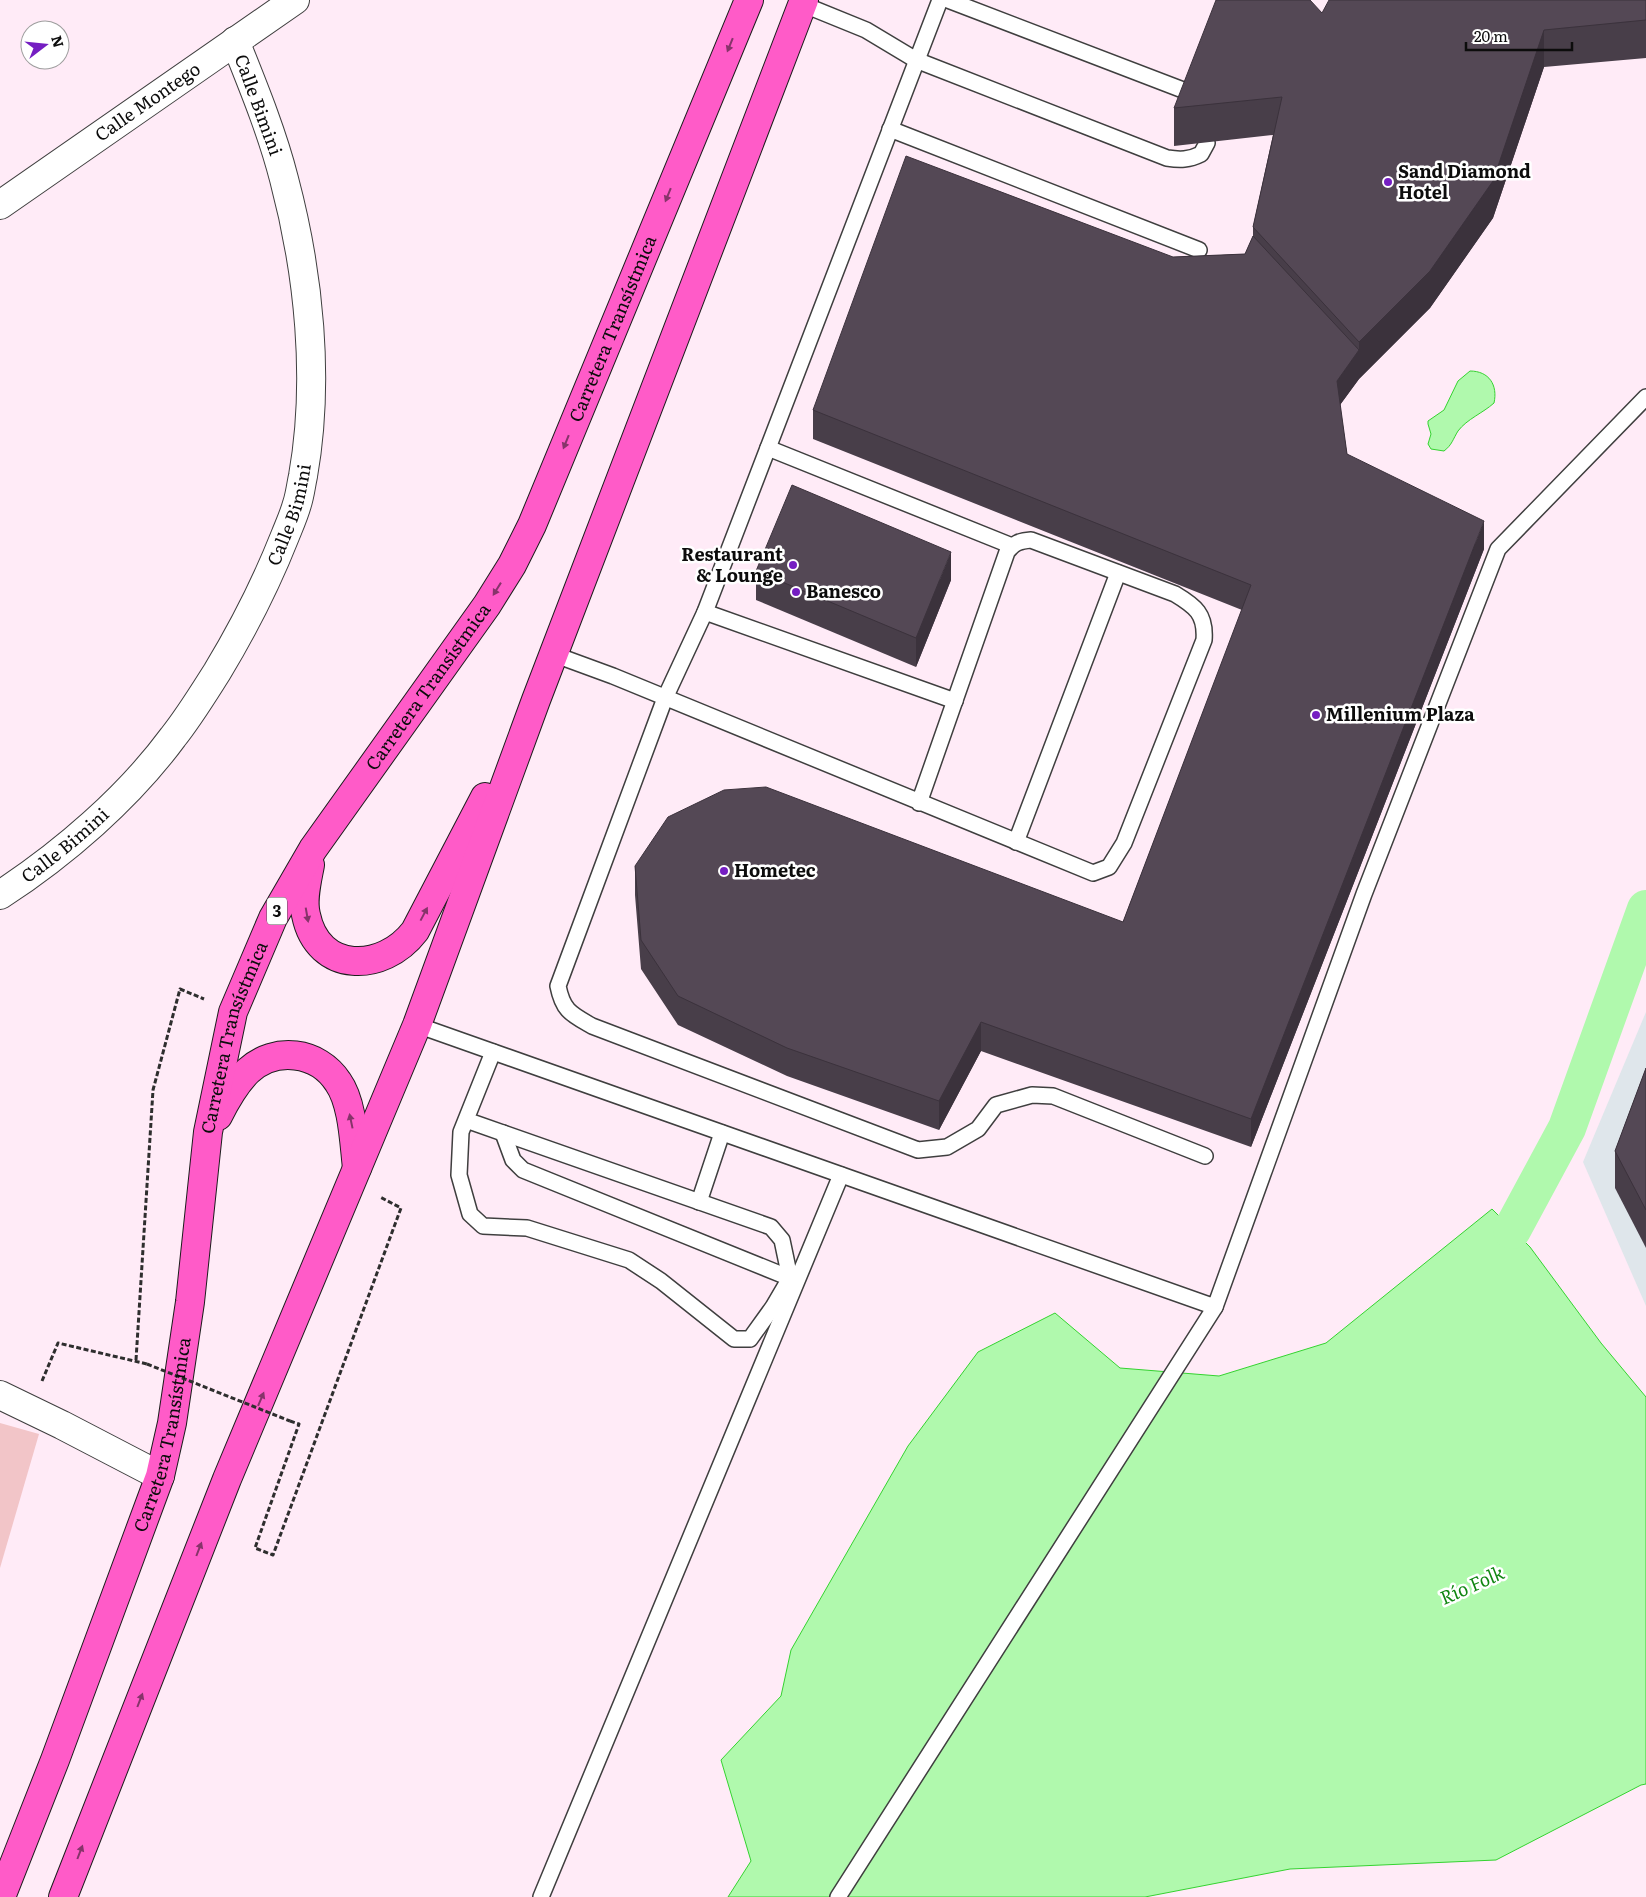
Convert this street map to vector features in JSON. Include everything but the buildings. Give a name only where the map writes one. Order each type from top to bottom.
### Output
[{"type":"main road","name":"Carretera Transístmica","points":[[1,1897],[56,1760],[160,1476],[172,1423],[190,1302],[208,1132],[233,1012],[273,918],[313,849],[487,605],[512,565],[532,525],[749,0]]},
{"type":"main road","points":[[63,1897],[227,1479],[416,1026],[536,700],[803,2]]},
{"type":"main road","points":[[313,849],[305,899],[305,914],[314,936],[331,953],[341,959],[351,961],[362,962],[375,959],[399,949],[415,931],[536,700]]},
{"type":"main road","points":[[208,1132],[233,1090],[250,1070],[260,1062],[272,1058],[285,1054],[298,1054],[321,1064],[339,1082],[344,1094],[352,1129],[357,1170]]},
{"type":"street","name":"Calle Montego","points":[[0,205],[295,0]]},
{"type":"street","name":"Calle Bimini","points":[[0,895],[59,854],[130,788],[173,738],[206,690],[238,637],[273,566],[297,505],[309,441],[312,373],[306,298],[297,237],[284,178],[269,129],[235,41]]},
{"type":"street","points":[[0,1395],[62,1424],[160,1476]]},
{"type":"lane","points":[[940,0],[705,612],[665,698],[558,986],[562,1002],[570,1013],[592,1026],[918,1150],[947,1147],[978,1129],[996,1105],[1032,1095],[1053,1096],[1205,1156]]},
{"type":"lane","points":[[948,0],[1183,90]]},
{"type":"lane","points":[[803,2],[866,30],[916,60],[1167,158],[1180,160],[1194,158],[1201,154],[1207,142]]},
{"type":"lane","points":[[890,129],[1199,250]]},
{"type":"lane","points":[[838,1897],[1215,1308],[1364,894],[1498,549],[1646,398]]},
{"type":"lane","points":[[768,448],[1012,546]]},
{"type":"lane","points":[[554,654],[665,698],[919,803],[1094,874],[1110,867],[1124,843],[1204,640],[1205,626],[1193,605],[1175,594],[1030,540],[1019,541],[1012,546],[1007,552],[919,803]]},
{"type":"lane","points":[[1016,842],[1118,573]]},
{"type":"lane","points":[[705,612],[955,701]]},
{"type":"lane","points":[[416,1026],[1215,1308]]},
{"type":"lane","points":[[466,1120],[771,1227],[782,1240],[790,1278],[773,1307],[750,1339],[734,1339],[661,1281],[629,1260],[527,1228],[482,1226],[470,1214],[459,1175],[461,1132],[493,1052]]},
{"type":"lane","points":[[503,1133],[513,1160],[523,1170],[790,1278]]},
{"type":"lane","points":[[699,1202],[722,1133]]},
{"type":"lane","points":[[541,1897],[841,1175]]},
{"type":"path","points":[[136,1360],[153,1090],[180,989]]},
{"type":"path","points":[[43,1377],[58,1343],[136,1360],[298,1424],[255,1548],[273,1555],[401,1208]]},
{"type":"shaded area","points":[[1646,1012],[1646,1306],[1583,1162]]},
{"type":"shaded area","points":[[0,1423],[39,1434],[0,1568]]},
{"type":"water","points":[[1470,371],[1482,373],[1491,380],[1495,390],[1494,403],[1462,427],[1444,451],[1431,449],[1428,444],[1431,434],[1428,421],[1444,410],[1458,381]]},
{"type":"water","name":"Río Folk","points":[[1492,1209],[1530,1247],[1601,1343],[1646,1397],[1646,1784],[1496,1860],[1290,1869],[1145,1897],[728,1897],[751,1861],[721,1760],[781,1696],[791,1650],[908,1446],[978,1352],[1055,1313],[1120,1368],[1219,1376],[1326,1343]]},
{"type":"waterway","points":[[1512,1230],[1567,1128],[1646,909]]},
{"type":"place","name":"Sand Diamond Hotel","points":[[1388,182]]},
{"type":"place","name":"Restaurant & Lounge","points":[[793,565]]},
{"type":"place","name":"Banesco","points":[[796,592]]},
{"type":"place","name":"Millenium Plaza","points":[[1316,715]]},
{"type":"place","name":"Hometec","points":[[724,871]]}]
